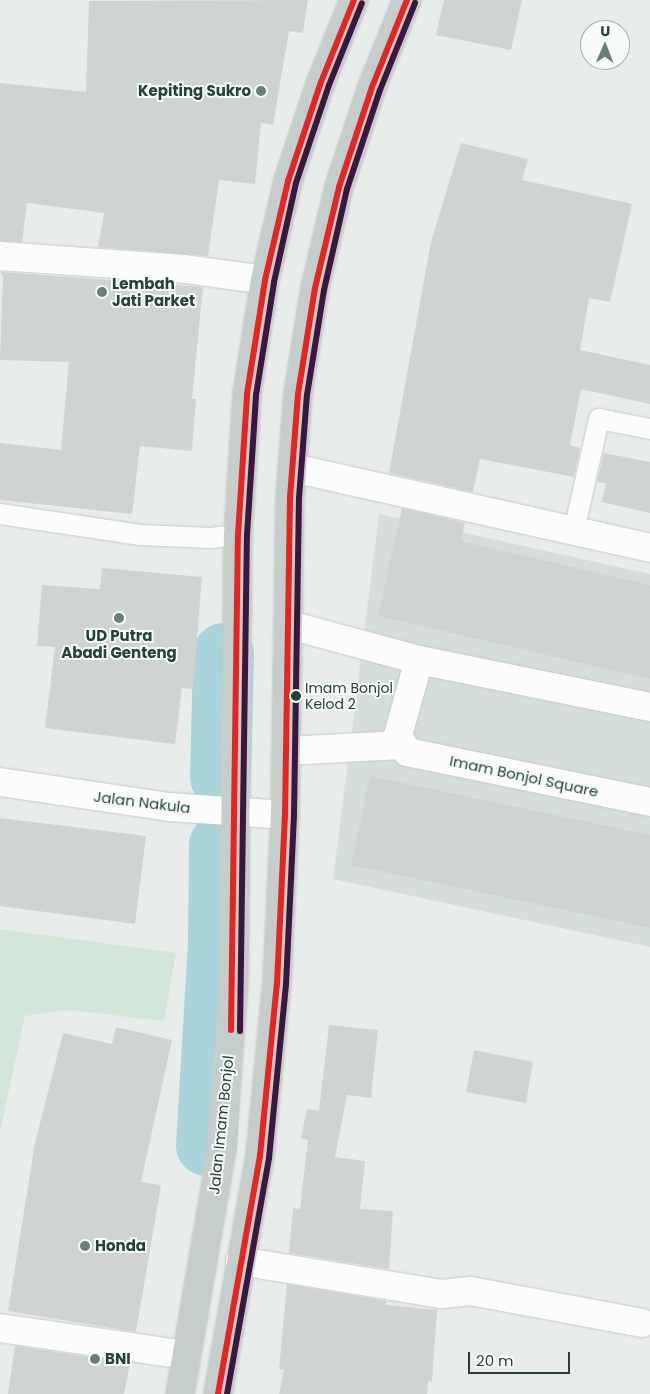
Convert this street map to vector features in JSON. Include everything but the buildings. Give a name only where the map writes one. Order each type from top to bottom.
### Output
[{"type":"highway","name":"Jalan Imam Bonjol","points":[[180,1394],[221,1155],[234,982],[234,811],[238,535],[248,394],[265,280],[288,181],[321,82],[354,0]]},
{"type":"highway","points":[[218,1394],[260,1156],[277,984],[285,815],[292,468],[298,394],[315,288],[339,187],[372,87],[407,0]]},
{"type":"street","points":[[0,256],[185,269],[265,280]]},
{"type":"street","points":[[292,468],[650,548]]},
{"type":"street","points":[[289,625],[419,660],[650,707]]},
{"type":"street","points":[[401,745],[398,735],[419,660]]},
{"type":"street","name":"Imam Bonjol Square","points":[[286,751],[401,745],[408,752],[650,802]]},
{"type":"street","name":"Jalan Nakula","points":[[0,782],[169,807],[285,815]]},
{"type":"street","points":[[240,1261],[442,1294],[471,1291],[642,1323]]},
{"type":"street","points":[[0,1328],[186,1355]]},
{"type":"lane","points":[[574,531],[599,419],[650,429]]},
{"type":"lane","points":[[0,514],[140,536],[210,538],[238,535]]},
{"type":"shaded area","points":[[379,514],[650,574],[650,947],[333,879]]},
{"type":"green space","points":[[0,929],[176,953],[164,1021],[68,1010],[25,1016],[0,1132]]},
{"type":"waterway","points":[[220,777],[223,653]]},
{"type":"waterway","points":[[206,1145],[218,942],[219,844]]},
{"type":"transit line","points":[[231,1030],[238,535],[247,394],[265,280],[288,181],[321,82],[354,0]]},
{"type":"transit line","points":[[218,1394],[260,1156],[277,984],[285,815],[290,498],[298,394],[315,288],[339,187],[372,87],[407,0]]},
{"type":"transit line","points":[[240,1031],[247,535],[256,395],[274,282],[296,183],[329,85],[362,3]]},
{"type":"transit line","points":[[227,1394],[269,1158],[286,985],[294,815],[299,498],[307,395],[324,290],[347,189],[380,90],[415,3]]},
{"type":"place","name":"Kepiting Sukro","points":[[261,91]]},
{"type":"place","name":"Lembah Jati Parket","points":[[102,292]]},
{"type":"place","name":"UD Putra Abadi Genteng","points":[[119,618]]},
{"type":"place","name":"Imam Bonjol Kelod 2","points":[[296,696]]},
{"type":"place","name":"Honda","points":[[85,1246]]},
{"type":"place","name":"BNI","points":[[95,1359]]}]
